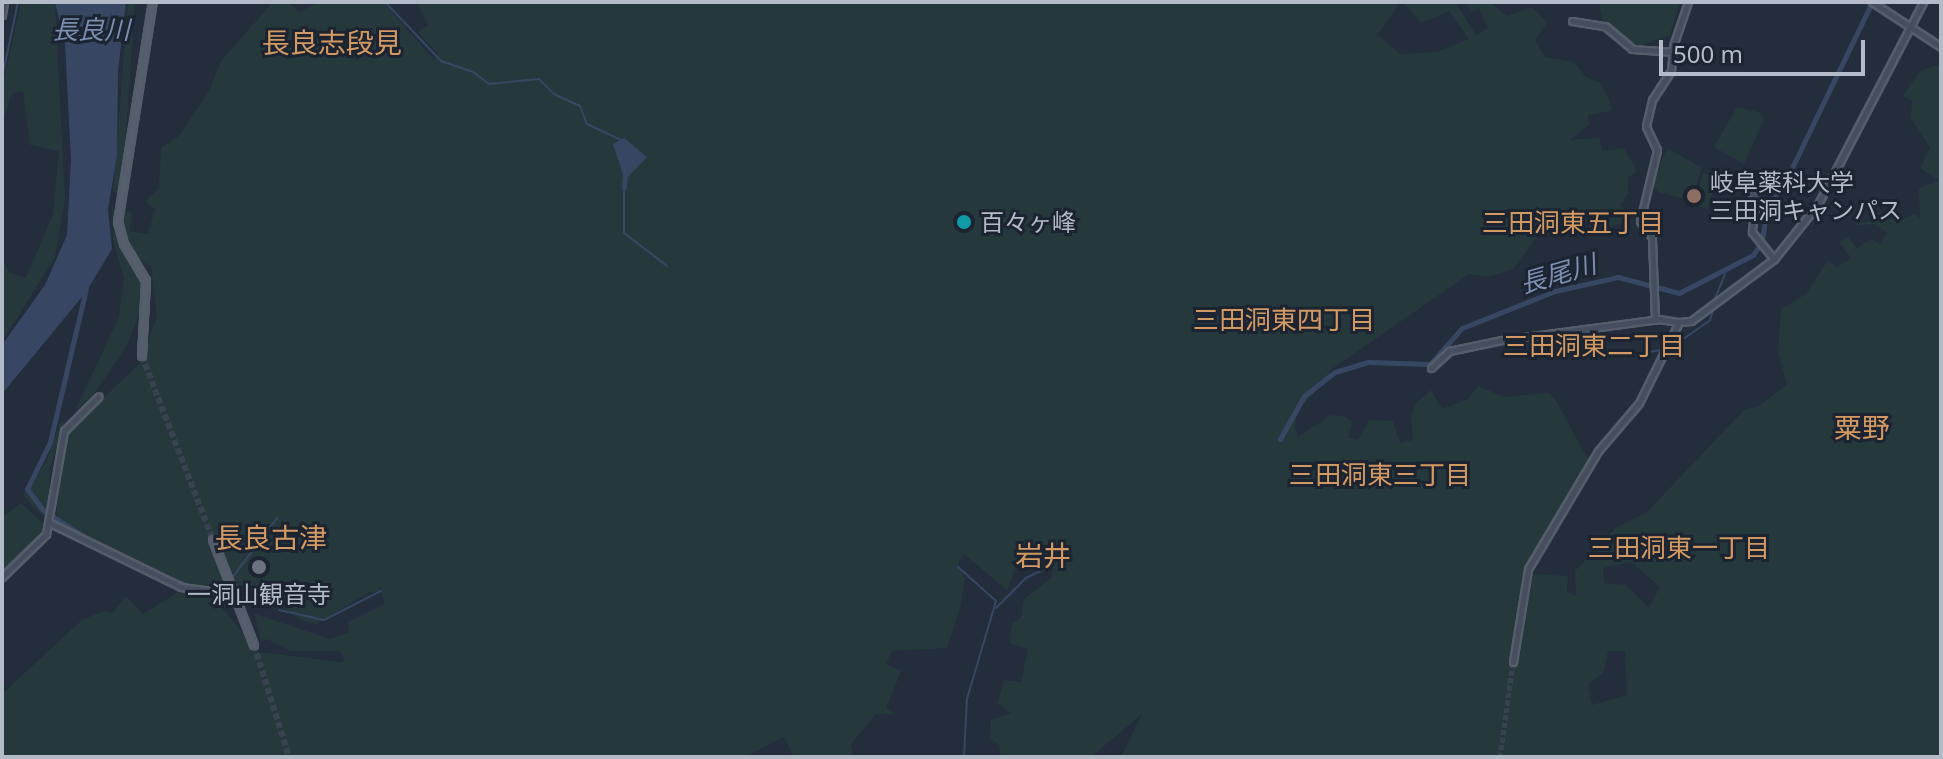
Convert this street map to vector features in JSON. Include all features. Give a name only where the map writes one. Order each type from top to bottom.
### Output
[{"type":"main road","points":[[142,356],[146,281],[124,244],[118,222],[153,2]]},
{"type":"main road","points":[[213,540],[254,645]]},
{"type":"street","points":[[2,15],[4,2]]},
{"type":"street","points":[[1655,320],[1652,237],[1640,221],[1657,150],[1646,130],[1650,105],[1671,71],[1671,52],[1688,2]]},
{"type":"street","points":[[1431,368],[1449,351],[1655,320],[1691,321],[1774,259],[1836,175],[1923,2]]},
{"type":"street","points":[[1873,3],[1941,47]]},
{"type":"street","points":[[1572,21],[1605,26],[1632,49],[1671,52]]},
{"type":"street","points":[[1746,187],[1756,197],[1751,228],[1760,245],[1774,259]]},
{"type":"street","points":[[1513,662],[1531,562],[1610,433],[1639,403],[1679,322]]},
{"type":"street","points":[[2,577],[39,546],[50,523],[55,463],[64,431],[99,396]]},
{"type":"street","points":[[50,523],[181,587],[236,594]]},
{"type":"green space","points":[[21,2],[55,2],[65,198],[55,257],[2,342],[2,260],[10,273],[26,278],[53,214],[59,151],[30,145],[23,91],[12,93],[2,123],[2,89]]},
{"type":"green space","points":[[128,2],[135,2],[126,135],[118,192],[113,192]]},
{"type":"green space","points":[[273,2],[288,2],[299,12],[320,2],[383,2],[434,60],[438,54],[418,32],[428,25],[417,2],[1400,2],[1378,35],[1400,54],[1437,52],[1469,39],[1449,11],[1421,23],[1403,2],[1455,2],[1476,35],[1488,28],[1479,9],[1471,12],[1466,2],[1489,2],[1507,16],[1532,7],[1547,23],[1535,40],[1545,57],[1574,62],[1586,77],[1600,83],[1609,100],[1612,111],[1588,115],[1589,125],[1569,140],[1599,138],[1603,151],[1624,148],[1637,171],[1628,178],[1628,193],[1620,206],[1629,211],[1627,222],[1605,227],[1567,210],[1561,228],[1537,236],[1514,269],[1487,277],[1469,274],[1329,371],[1330,377],[1297,411],[1295,427],[1298,437],[1331,415],[1346,417],[1352,422],[1348,438],[1358,440],[1369,420],[1393,421],[1400,443],[1413,440],[1411,415],[1417,402],[1431,390],[1442,409],[1468,399],[1478,386],[1504,397],[1549,393],[1555,399],[1589,461],[1530,559],[1510,661],[1516,663],[1532,574],[1568,576],[1567,592],[1576,596],[1575,571],[1617,527],[1647,512],[1745,409],[1758,407],[1787,384],[1778,352],[1781,309],[1806,294],[1828,260],[1836,268],[1851,258],[1839,242],[1848,237],[1857,248],[1871,239],[1880,244],[1887,232],[1873,224],[1849,226],[1870,221],[1877,212],[1899,220],[1915,214],[1920,218],[1919,188],[1939,181],[1920,168],[1930,148],[1911,118],[1912,101],[1903,96],[1920,71],[1941,64],[1941,757],[1121,757],[1142,714],[1091,757],[1001,757],[999,744],[990,739],[991,720],[1011,713],[998,703],[1004,680],[1021,682],[1028,649],[1009,643],[1012,624],[1021,618],[1024,599],[1052,577],[1053,564],[1022,553],[1007,590],[964,554],[957,566],[965,578],[960,608],[947,648],[892,651],[886,664],[901,671],[886,708],[895,714],[876,714],[851,744],[853,757],[794,757],[784,737],[745,757],[2,757],[2,694],[82,620],[104,611],[112,613],[126,596],[143,614],[183,589],[215,600],[259,652],[339,662],[345,661],[340,651],[290,651],[267,639],[261,642],[255,614],[330,639],[349,632],[348,622],[385,604],[381,593],[369,592],[316,624],[303,621],[266,597],[236,586],[230,571],[224,574],[226,590],[195,587],[118,555],[61,523],[57,513],[57,469],[67,433],[141,362],[157,316],[151,266],[139,260],[125,232],[123,209],[132,212],[130,231],[148,234],[155,209],[145,202],[159,188],[161,148],[179,136],[209,91],[221,61]],"holes":[[[1631,562],[1660,587],[1649,608],[1626,585],[1604,583],[1603,568]],[[1608,651],[1625,651],[1627,695],[1592,705],[1588,685],[1604,672]]]},
{"type":"green space","points":[[1599,2],[1680,2],[1670,35],[1641,45],[1625,41],[1602,19]]},
{"type":"green space","points":[[1737,107],[1762,113],[1764,119],[1744,164],[1714,147]]},
{"type":"green space","points":[[1667,148],[1702,168],[1691,201],[1658,192],[1652,184]]},
{"type":"green space","points":[[1703,173],[1717,177],[1708,209],[1694,205]]},
{"type":"green space","points":[[112,201],[118,241],[141,279],[142,307],[127,345],[96,391],[75,411],[119,317],[124,278],[113,240]]},
{"type":"green space","points":[[61,421],[65,423],[50,468],[47,521],[23,495],[45,464]]},
{"type":"green space","points":[[21,503],[46,526],[19,561],[2,573],[2,517]]},
{"type":"water","name":"長良川","points":[[55,2],[126,2],[118,71],[117,155],[108,209],[112,249],[86,292],[2,394],[2,345],[45,285],[67,235],[71,159],[65,44]]},
{"type":"water","points":[[624,138],[647,157],[625,180],[613,144]]},
{"type":"waterway","points":[[2,78],[18,2]]},
{"type":"waterway","points":[[385,2],[441,61],[473,72],[489,84],[539,79],[554,94],[580,106],[587,124],[621,140]]},
{"type":"waterway","name":"長尾川","points":[[1280,439],[1304,396],[1335,372],[1368,362],[1430,364],[1462,328],[1555,291],[1618,277],[1679,293],[1753,255],[1762,241],[1767,206],[1787,178],[1872,2]]},
{"type":"waterway","points":[[624,187],[625,173]]},
{"type":"waterway","points":[[624,187],[624,233],[667,266]]},
{"type":"waterway","points":[[1714,301],[1727,269]]},
{"type":"waterway","points":[[86,289],[50,442],[27,489],[43,510],[86,538]]},
{"type":"waterway","points":[[1679,342],[1710,320],[1714,307]]},
{"type":"waterway","points":[[1630,355],[1663,350]]},
{"type":"waterway","points":[[232,578],[277,518]]},
{"type":"waterway","points":[[996,608],[1026,578],[1051,566]]},
{"type":"waterway","points":[[958,567],[996,601],[967,699],[964,757]]},
{"type":"waterway","points":[[163,576],[191,587]]},
{"type":"waterway","points":[[217,589],[226,582]]},
{"type":"waterway","points":[[279,610],[324,620],[381,591]]},
{"type":"waterway","points":[[242,598],[262,606]]},
{"type":"tunnel","points":[[142,356],[213,540]]},
{"type":"tunnel","points":[[254,645],[289,757]]},
{"type":"tunnel","points":[[1500,757],[1513,662]]},
{"type":"place","name":"岐阜薬科大学 三田洞キャンパス","points":[[1694,196]]},
{"type":"place","name":"百々ヶ峰","points":[[964,222]]},
{"type":"place","name":"一洞山観音寺","points":[[259,567]]},
{"type":"district","name":"長良志段見","points":[[332,42]]},
{"type":"district","name":"三田洞東五丁目","points":[[1573,223]]},
{"type":"district","name":"三田洞東四丁目","points":[[1284,320]]},
{"type":"district","name":"三田洞東二丁目","points":[[1594,346]]},
{"type":"district","name":"粟野","points":[[1862,427]]},
{"type":"district","name":"三田洞東三丁目","points":[[1380,475]]},
{"type":"district","name":"長良古津","points":[[271,537]]},
{"type":"district","name":"三田洞東一丁目","points":[[1679,548]]},
{"type":"district","name":"岩井","points":[[1043,555]]}]
